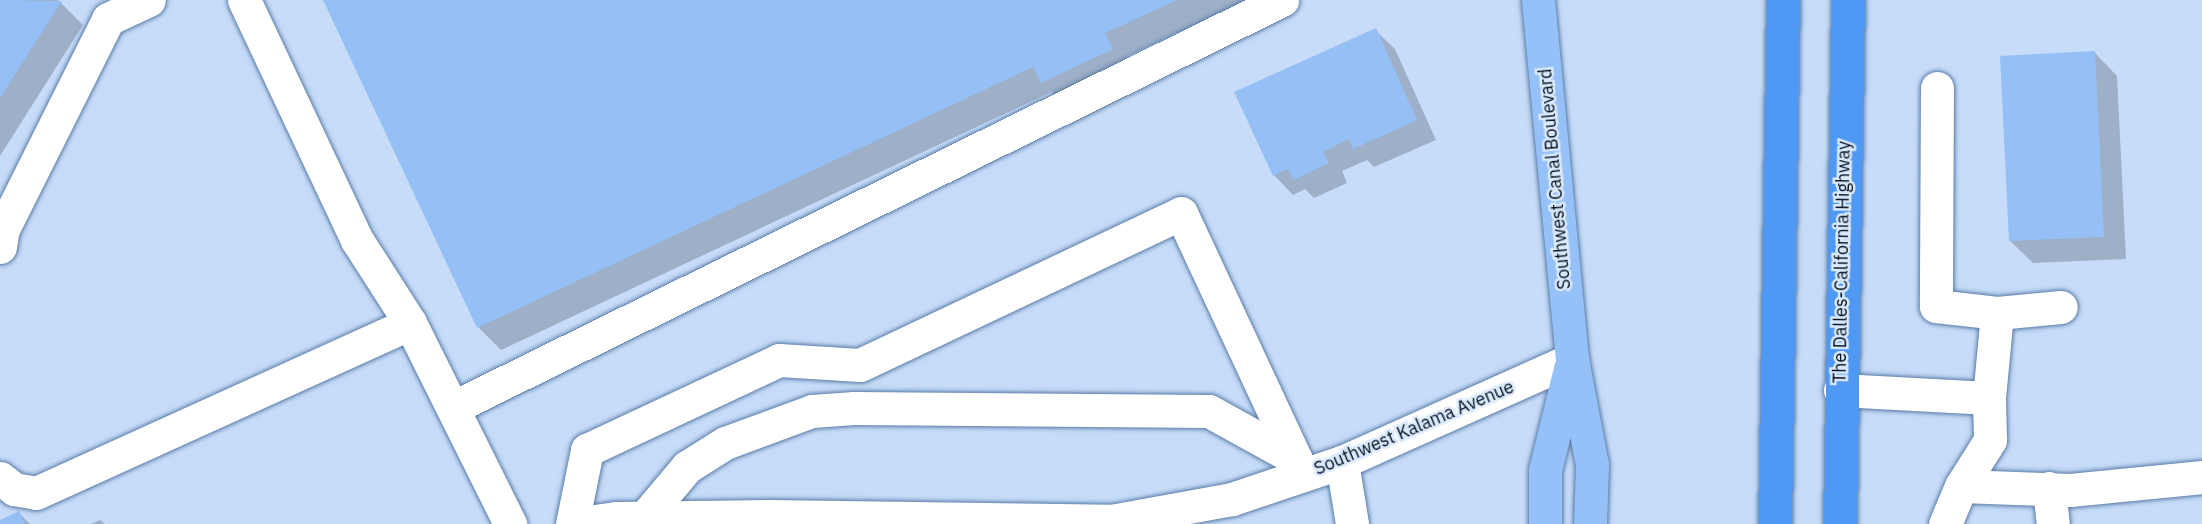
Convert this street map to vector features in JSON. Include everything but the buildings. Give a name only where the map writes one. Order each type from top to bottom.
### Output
[{"type":"highway","points":[[1775,524],[1783,0]]},
{"type":"highway","name":"The Dalles-California Highway","points":[[1840,524],[1840,390],[1848,0]]},
{"type":"main road","name":"Southwest Canal Boulevard","points":[[1539,0],[1572,359],[1592,465],[1590,524]]},
{"type":"main road","name":"Southwest Canal Boulevard","points":[[1545,524],[1545,470],[1572,359]]},
{"type":"street","points":[[0,247],[3,229],[108,19],[149,0]]},
{"type":"street","points":[[244,0],[357,240],[410,323],[454,407],[510,524]]},
{"type":"street","points":[[454,407],[1282,0]]},
{"type":"street","points":[[1937,88],[1936,306],[1997,313],[2061,307]]},
{"type":"street","points":[[573,524],[587,450],[779,360],[860,365],[1181,213],[1300,467]]},
{"type":"street","points":[[1945,524],[1961,486],[1990,440],[1989,398],[1997,313]]},
{"type":"street","points":[[0,478],[14,489],[36,493],[410,323]]},
{"type":"street","name":"Southwest Kalama Avenue","points":[[573,524],[644,518],[1111,521],[1233,499],[1300,467],[1341,462],[1572,359]]},
{"type":"street","points":[[1840,390],[1989,398]]},
{"type":"street","points":[[644,518],[687,467],[725,443],[812,411],[854,408],[1209,411],[1300,467]]},
{"type":"street","points":[[1341,462],[1352,524]]},
{"type":"street","points":[[1961,486],[2060,489],[2202,477]]},
{"type":"street","points":[[2053,524],[2060,489]]},
{"type":"street","points":[[2060,489],[2076,524]]}]
